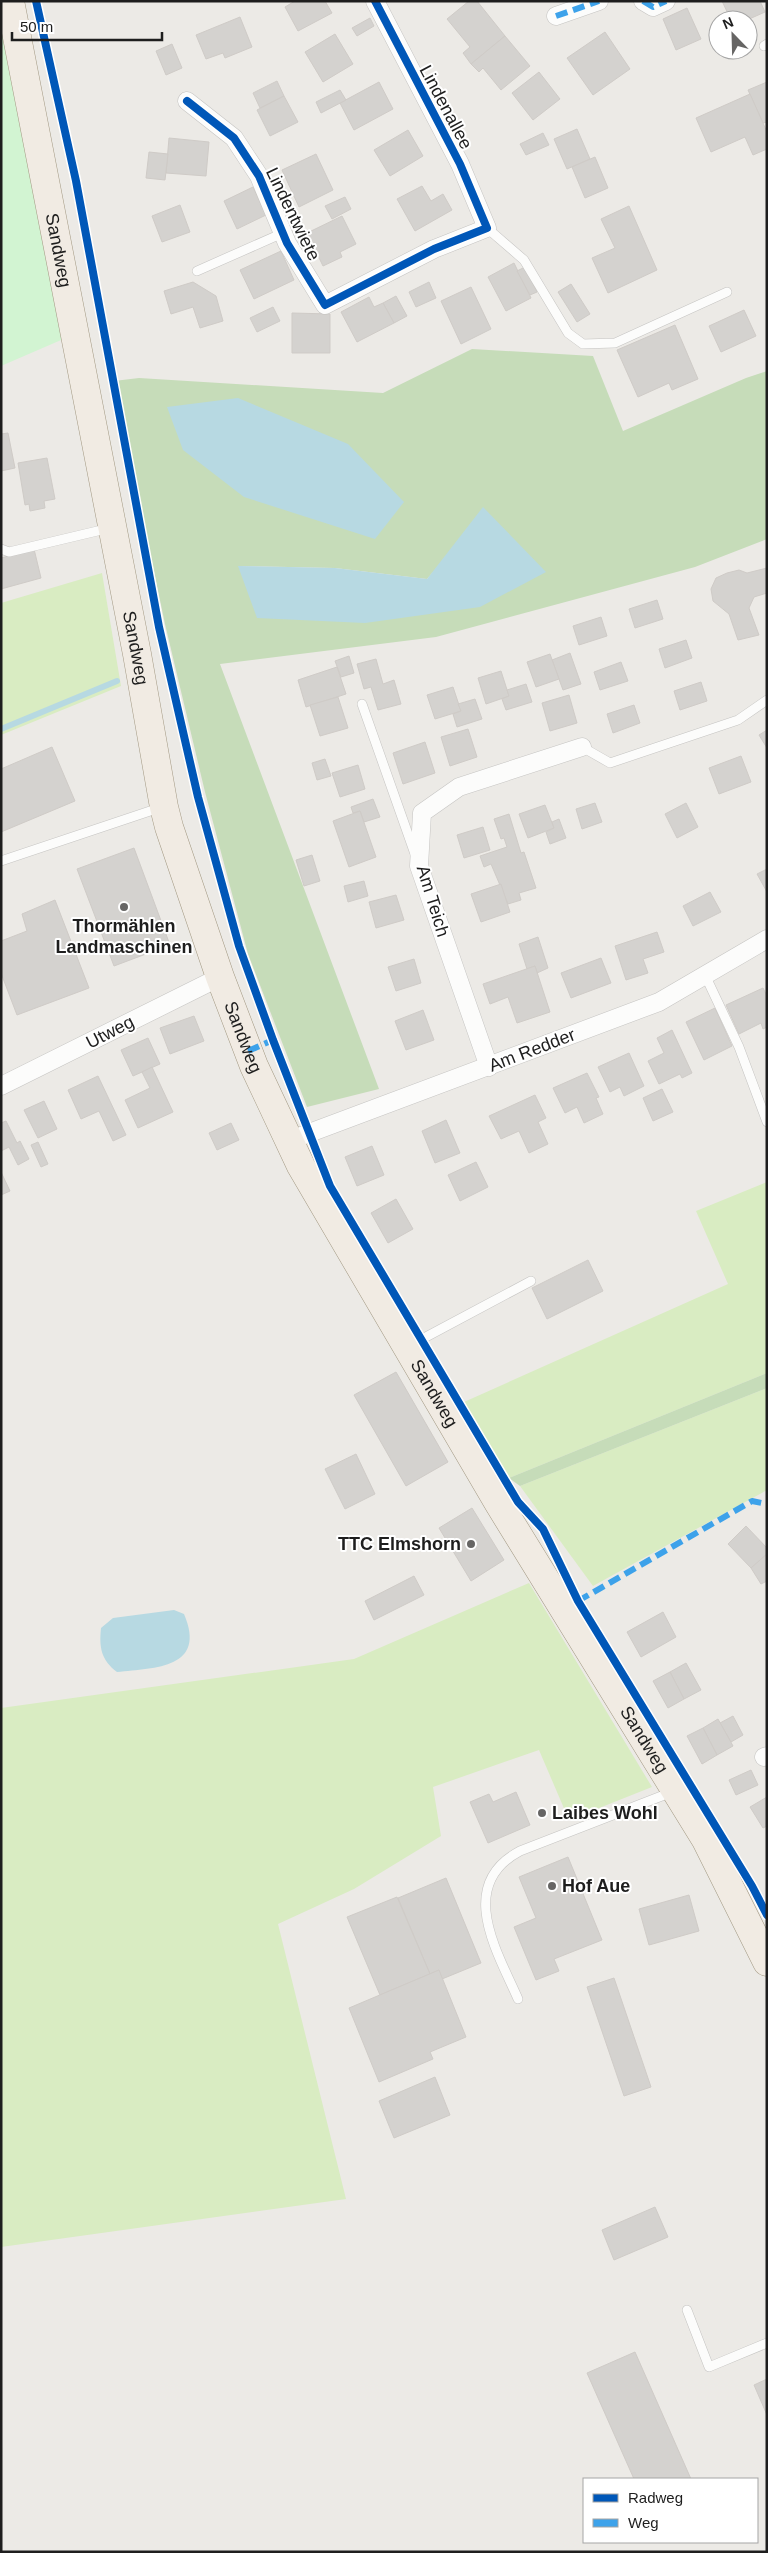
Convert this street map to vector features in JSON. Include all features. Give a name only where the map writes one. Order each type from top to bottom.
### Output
[{"type":"main road","name":"Sandweg","points":[[10,1],[164,807],[220,977],[254,1066],[288,1141],[407,1348],[706,1840],[766,1961]]},
{"type":"street","name":"Lindenallee","points":[[375,1],[460,164],[487,228]]},
{"type":"street","points":[[556,16],[599,1]]},
{"type":"street","points":[[643,1],[653,7],[666,1]]},
{"type":"street","name":"Lindentwiete","points":[[187,101],[234,138],[259,176],[283,233],[325,305],[434,249],[487,228]]},
{"type":"street","name":"Am Teich","points":[[489,1067],[419,866],[422,812],[459,787],[582,748]]},
{"type":"street","name":"Am Redder","points":[[288,1141],[659,1002],[767,939]]},
{"type":"street","name":"Utweg","points":[[1,1086],[220,977]]},
{"type":"lane","name":"Lindenallee","points":[[487,228],[524,260],[568,333],[583,344],[616,343],[727,292]]},
{"type":"lane","points":[[197,271],[283,233]]},
{"type":"lane","points":[[1,549],[9,552],[112,527]]},
{"type":"lane","points":[[582,748],[610,763],[738,720],[767,700]]},
{"type":"lane","points":[[362,704],[419,866]]},
{"type":"lane","points":[[1,861],[164,807]]},
{"type":"lane","points":[[705,975],[739,1047],[767,1122]]},
{"type":"lane","points":[[407,1348],[531,1281]]},
{"type":"lane","points":[[518,1999],[497,1950],[484,1904],[486,1891],[497,1868],[506,1859],[520,1851],[675,1791]]},
{"type":"lane","points":[[687,2310],[709,2367],[767,2343]]},
{"type":"green space","points":[[15,31],[75,334],[1,366],[1,37]]},
{"type":"green space","points":[[472,349],[593,356],[623,431],[746,378],[767,371],[767,539],[695,567],[436,637],[220,664],[379,1089],[307,1107],[248,954],[205,792],[165,624],[114,381],[139,378],[383,393]],"holes":[[[455,547],[480,607],[238,566],[335,568],[427,579]]]},
{"type":"green space","points":[[102,573],[121,686],[1,735],[1,603]]},
{"type":"green space","points":[[767,1182],[767,1373],[509,1478],[464,1402],[728,1284],[696,1211]]},
{"type":"green space","points":[[767,1373],[767,1388],[520,1486],[509,1478]]},
{"type":"green space","points":[[767,1388],[767,1490],[593,1586],[520,1486]]},
{"type":"green space","points":[[529,1583],[652,1787],[569,1820],[539,1750],[433,1787],[441,1836],[354,1889],[278,1924],[346,2199],[1,2247],[1,1708],[354,1659]]},
{"type":"water","points":[[238,398],[348,444],[404,502],[375,539],[244,497],[183,450],[167,407]]},
{"type":"water","points":[[483,507],[546,572],[480,607],[365,623],[257,618],[238,566],[335,568],[427,579]]},
{"type":"water","points":[[174,1610],[184,1614],[189,1632],[189,1645],[183,1655],[174,1662],[132,1671],[117,1672],[107,1663],[102,1653],[100,1641],[101,1628],[113,1618]]},
{"type":"building","points":[[295,1],[325,1],[332,13],[298,31],[285,7]]},
{"type":"building","points":[[469,1],[477,1],[505,36],[471,64],[463,53],[470,47],[447,19]]},
{"type":"building","points":[[722,1],[760,1],[765,12],[758,15],[758,10],[726,10]]},
{"type":"building","points":[[687,8],[701,39],[676,50],[663,19]]},
{"type":"building","points":[[240,17],[252,47],[225,58],[223,53],[206,59],[196,35]]},
{"type":"building","points":[[370,18],[374,26],[357,36],[352,28]]},
{"type":"building","points":[[605,32],[630,69],[593,95],[567,58]]},
{"type":"building","points":[[335,34],[353,64],[323,82],[305,52]]},
{"type":"building","points":[[505,36],[530,66],[501,90],[483,68],[479,72],[471,64]]},
{"type":"building","points":[[172,44],[182,68],[166,75],[156,51]]},
{"type":"building","points":[[539,72],[560,99],[533,120],[512,93]]},
{"type":"building","points":[[277,81],[284,96],[260,108],[253,93]]},
{"type":"building","points":[[379,82],[393,109],[354,130],[340,103]]},
{"type":"building","points":[[767,82],[767,122],[763,123],[748,90]]},
{"type":"building","points":[[340,90],[346,100],[321,113],[316,102]]},
{"type":"building","points":[[750,94],[767,132],[767,149],[753,155],[745,137],[711,152],[696,118]]},
{"type":"building","points":[[284,96],[298,122],[270,136],[257,110]]},
{"type":"building","points":[[577,129],[590,159],[567,169],[554,139]]},
{"type":"building","points":[[408,130],[423,156],[390,176],[374,150]]},
{"type":"building","points":[[543,133],[549,145],[526,155],[520,144]]},
{"type":"building","points":[[169,138],[209,142],[206,176],[166,173]]},
{"type":"building","points":[[149,152],[168,154],[165,180],[146,178]]},
{"type":"building","points":[[316,154],[333,190],[299,207],[282,170]]},
{"type":"building","points":[[595,157],[608,188],[585,198],[572,167]]},
{"type":"building","points":[[422,186],[431,201],[443,194],[452,210],[415,231],[397,199]]},
{"type":"building","points":[[253,187],[266,215],[237,229],[224,201]]},
{"type":"building","points":[[345,197],[351,209],[332,219],[325,206]]},
{"type":"building","points":[[180,205],[190,232],[162,242],[152,216]]},
{"type":"building","points":[[629,206],[657,270],[608,293],[592,258],[615,248],[601,219]]},
{"type":"building","points":[[342,216],[356,244],[340,252],[342,257],[323,266],[307,233]]},
{"type":"building","points":[[281,251],[294,280],[254,299],[240,270]]},
{"type":"building","points":[[514,263],[531,298],[506,311],[488,277]]},
{"type":"building","points":[[525,267],[537,292],[530,295],[517,271]]},
{"type":"building","points":[[193,282],[216,296],[223,321],[200,328],[193,307],[171,314],[164,291]]},
{"type":"building","points":[[429,282],[436,298],[416,307],[409,292]]},
{"type":"building","points":[[571,284],[590,314],[577,322],[558,292]]},
{"type":"building","points":[[471,287],[491,329],[461,344],[441,301]]},
{"type":"building","points":[[396,296],[407,316],[394,323],[383,303]]},
{"type":"building","points":[[369,297],[374,307],[383,303],[394,323],[357,342],[341,312]]},
{"type":"building","points":[[273,307],[280,321],[257,332],[250,318]]},
{"type":"building","points":[[744,310],[756,336],[721,352],[709,326]]},
{"type":"building","points":[[292,313],[330,314],[330,353],[292,353]]},
{"type":"building","points":[[675,325],[698,379],[672,390],[669,383],[638,397],[617,350]]},
{"type":"building","points":[[8,433],[15,468],[1,471],[1,434]]},
{"type":"building","points":[[47,458],[55,499],[44,501],[45,508],[30,511],[29,504],[25,505],[18,463]]},
{"type":"building","points":[[34,549],[41,578],[1,589],[1,558]]},
{"type":"building","points":[[767,568],[767,593],[754,597],[749,608],[759,635],[738,640],[729,614],[713,601],[711,589],[716,578],[727,573],[739,570],[747,573]]},
{"type":"building","points":[[657,600],[663,619],[635,628],[629,609]]},
{"type":"building","points":[[601,617],[607,636],[579,645],[573,626]]},
{"type":"building","points":[[686,640],[692,658],[665,668],[659,649]]},
{"type":"building","points":[[570,653],[581,684],[563,690],[552,660]]},
{"type":"building","points":[[550,654],[559,679],[536,687],[527,662]]},
{"type":"building","points":[[349,656],[354,673],[341,677],[335,661]]},
{"type":"building","points":[[376,659],[383,684],[394,680],[401,704],[378,710],[371,687],[364,689],[357,664]]},
{"type":"building","points":[[621,662],[628,681],[600,690],[594,672]]},
{"type":"building","points":[[337,667],[346,694],[306,707],[298,680]]},
{"type":"building","points":[[501,671],[509,696],[486,704],[478,678]]},
{"type":"building","points":[[701,682],[707,701],[680,710],[674,691]]},
{"type":"building","points":[[526,684],[532,702],[506,710],[502,699],[509,696],[507,690]]},
{"type":"building","points":[[453,687],[461,711],[435,719],[427,695]]},
{"type":"building","points":[[569,695],[577,723],[550,731],[542,703]]},
{"type":"building","points":[[338,697],[348,728],[320,736],[310,705]]},
{"type":"building","points":[[475,699],[482,719],[457,727],[453,714],[461,711],[458,704]]},
{"type":"building","points":[[634,705],[640,723],[613,733],[607,714]]},
{"type":"building","points":[[468,729],[477,757],[450,766],[441,737]]},
{"type":"building","points":[[767,730],[767,748],[759,735]]},
{"type":"building","points":[[425,742],[435,773],[403,784],[393,753]]},
{"type":"building","points":[[52,747],[75,801],[1,832],[1,769]]},
{"type":"building","points":[[741,756],[751,782],[719,794],[709,768]]},
{"type":"building","points":[[325,759],[331,776],[317,780],[312,763]]},
{"type":"building","points":[[358,765],[365,789],[340,797],[332,773]]},
{"type":"building","points":[[373,799],[380,817],[364,822],[360,811],[353,813],[351,807]]},
{"type":"building","points":[[595,803],[602,822],[582,829],[576,809]]},
{"type":"building","points":[[686,803],[698,827],[677,838],[665,814]]},
{"type":"building","points":[[545,805],[554,828],[528,838],[519,814]]},
{"type":"building","points":[[360,811],[376,857],[349,867],[333,821]]},
{"type":"building","points":[[509,814],[521,853],[524,852],[536,888],[519,893],[521,900],[508,904],[491,864],[484,867],[480,856],[507,847],[504,838],[501,839],[494,819]]},
{"type":"building","points":[[559,819],[566,838],[550,844],[546,832],[554,828],[552,822]]},
{"type":"building","points":[[483,827],[490,850],[464,858],[457,835]]},
{"type":"building","name":"Thormählen Landmaschinen","points":[[134,848],[170,945],[114,966],[77,869]]},
{"type":"building","points":[[312,855],[320,881],[304,886],[296,860]]},
{"type":"building","points":[[767,869],[767,892],[757,874]]},
{"type":"building","points":[[364,881],[368,896],[348,902],[344,886]]},
{"type":"building","points":[[501,884],[510,912],[481,922],[471,894]]},
{"type":"building","points":[[710,892],[721,912],[693,926],[683,906]]},
{"type":"building","points":[[396,895],[404,920],[376,928],[369,902]]},
{"type":"building","points":[[55,900],[89,988],[17,1015],[1,973],[1,941],[27,931],[22,914]]},
{"type":"building","points":[[657,932],[664,952],[643,959],[648,973],[626,980],[615,946]]},
{"type":"building","points":[[538,937],[548,968],[537,973],[535,966],[527,969],[519,944]]},
{"type":"building","points":[[601,958],[611,983],[571,998],[561,973]]},
{"type":"building","points":[[414,959],[421,983],[396,991],[388,967]]},
{"type":"building","points":[[535,966],[550,1012],[517,1023],[508,997],[490,1004],[483,984]]},
{"type":"building","points":[[763,988],[767,996],[767,1027],[763,1029],[761,1023],[739,1034],[726,1005]]},
{"type":"building","points":[[715,1008],[732,1046],[704,1060],[686,1022]]},
{"type":"building","points":[[423,1010],[434,1040],[406,1050],[395,1021]]},
{"type":"building","points":[[194,1016],[204,1041],[170,1054],[160,1028]]},
{"type":"building","points":[[672,1030],[692,1073],[682,1078],[680,1074],[659,1084],[648,1061],[664,1053],[657,1038]]},
{"type":"building","points":[[148,1038],[160,1064],[133,1076],[121,1050]]},
{"type":"building","points":[[629,1053],[644,1086],[624,1096],[620,1087],[610,1092],[598,1067]]},
{"type":"building","points":[[152,1067],[173,1112],[138,1128],[125,1100],[150,1088],[142,1072]]},
{"type":"building","points":[[587,1073],[599,1097],[596,1098],[603,1114],[584,1123],[577,1107],[565,1113],[553,1088]]},
{"type":"building","points":[[98,1076],[126,1135],[113,1141],[99,1111],[81,1119],[68,1090]]},
{"type":"building","points":[[662,1089],[673,1112],[653,1121],[643,1098]]},
{"type":"building","points":[[535,1095],[546,1118],[538,1122],[548,1144],[529,1153],[519,1131],[501,1139],[489,1116]]},
{"type":"building","points":[[44,1101],[57,1129],[38,1138],[24,1110]]},
{"type":"building","points":[[446,1120],[460,1153],[435,1163],[422,1131]]},
{"type":"building","points":[[6,1121],[17,1143],[20,1141],[29,1159],[18,1165],[9,1147],[1,1151],[1,1123]]},
{"type":"building","points":[[231,1123],[239,1140],[217,1150],[209,1133]]},
{"type":"building","points":[[38,1142],[48,1164],[41,1167],[31,1145]]},
{"type":"building","points":[[372,1146],[384,1175],[357,1186],[345,1157]]},
{"type":"building","points":[[476,1162],[488,1187],[460,1201],[448,1175]]},
{"type":"building","points":[[1,1172],[10,1191],[1,1195]]},
{"type":"building","points":[[396,1199],[413,1229],[388,1243],[371,1213]]},
{"type":"building","points":[[588,1260],[603,1291],[547,1319],[532,1288]]},
{"type":"building","points":[[396,1372],[448,1462],[406,1486],[354,1395]]},
{"type":"building","points":[[356,1454],[375,1494],[345,1509],[325,1469]]},
{"type":"building","name":"TTC Elmshorn","points":[[472,1508],[504,1560],[471,1581],[439,1528]]},
{"type":"building","points":[[746,1526],[767,1548],[767,1554],[751,1568],[728,1544]]},
{"type":"building","points":[[767,1554],[767,1581],[761,1584],[751,1568]]},
{"type":"building","points":[[414,1576],[424,1595],[374,1620],[365,1601]]},
{"type":"building","points":[[663,1612],[676,1637],[641,1657],[627,1632]]},
{"type":"building","points":[[686,1663],[701,1690],[684,1699],[670,1672]]},
{"type":"building","points":[[670,1672],[684,1699],[668,1708],[653,1681]]},
{"type":"building","points":[[733,1716],[743,1735],[731,1742],[720,1723]]},
{"type":"building","points":[[718,1719],[733,1746],[717,1755],[703,1728]]},
{"type":"building","points":[[703,1728],[717,1755],[702,1764],[687,1736]]},
{"type":"building","points":[[751,1770],[758,1785],[736,1795],[729,1780]]},
{"type":"building","points":[[516,1792],[530,1825],[488,1843],[470,1802],[489,1794],[493,1802]]},
{"type":"building","points":[[767,1797],[767,1826],[763,1828],[750,1807]]},
{"type":"building","points":[[568,1857],[602,1940],[554,1959],[559,1971],[536,1980],[514,1927],[536,1918],[519,1877]]},
{"type":"building","points":[[446,1878],[481,1963],[442,1979],[439,1970],[430,1974],[398,1898]]},
{"type":"building","points":[[689,1895],[699,1931],[649,1945],[639,1909]]},
{"type":"building","points":[[397,1897],[430,1974],[380,1995],[347,1917]]},
{"type":"building","points":[[439,1970],[466,2037],[430,2052],[433,2059],[379,2082],[349,2008]]},
{"type":"building","points":[[614,1978],[651,2087],[624,2096],[587,1987]]},
{"type":"building","points":[[435,2077],[450,2115],[394,2138],[379,2101]]},
{"type":"building","points":[[655,2207],[668,2237],[614,2260],[602,2230]]},
{"type":"building","points":[[635,2352],[691,2478],[634,2478],[587,2373]]},
{"type":"building","points":[[767,2379],[767,2415],[754,2385]]},
{"type":"waterway","points":[[1,729],[117,681]]},
{"type":"marked path","points":[[556,16],[599,1]]},
{"type":"marked path","points":[[643,1],[653,7],[666,1]]},
{"type":"marked path","points":[[248,1051],[273,1040]]},
{"type":"marked path","points":[[578,1601],[752,1501],[767,1504]]},
{"type":"cycle path","points":[[36,1],[76,181],[159,627],[198,797],[239,946],[273,1040],[330,1186],[518,1502],[543,1529],[578,1601],[752,1886],[767,1915]]},
{"type":"cycle path","points":[[187,101],[234,138],[259,176],[287,243],[325,305],[434,249],[487,228],[460,164],[375,1]]},
{"type":"place","name":"Thormählen Landmaschinen","points":[[124,907]]},
{"type":"place","name":"TTC Elmshorn","points":[[471,1544]]},
{"type":"place","name":"Laibes Wohl","points":[[542,1813]]},
{"type":"place","name":"Hof Aue","points":[[552,1886]]}]
